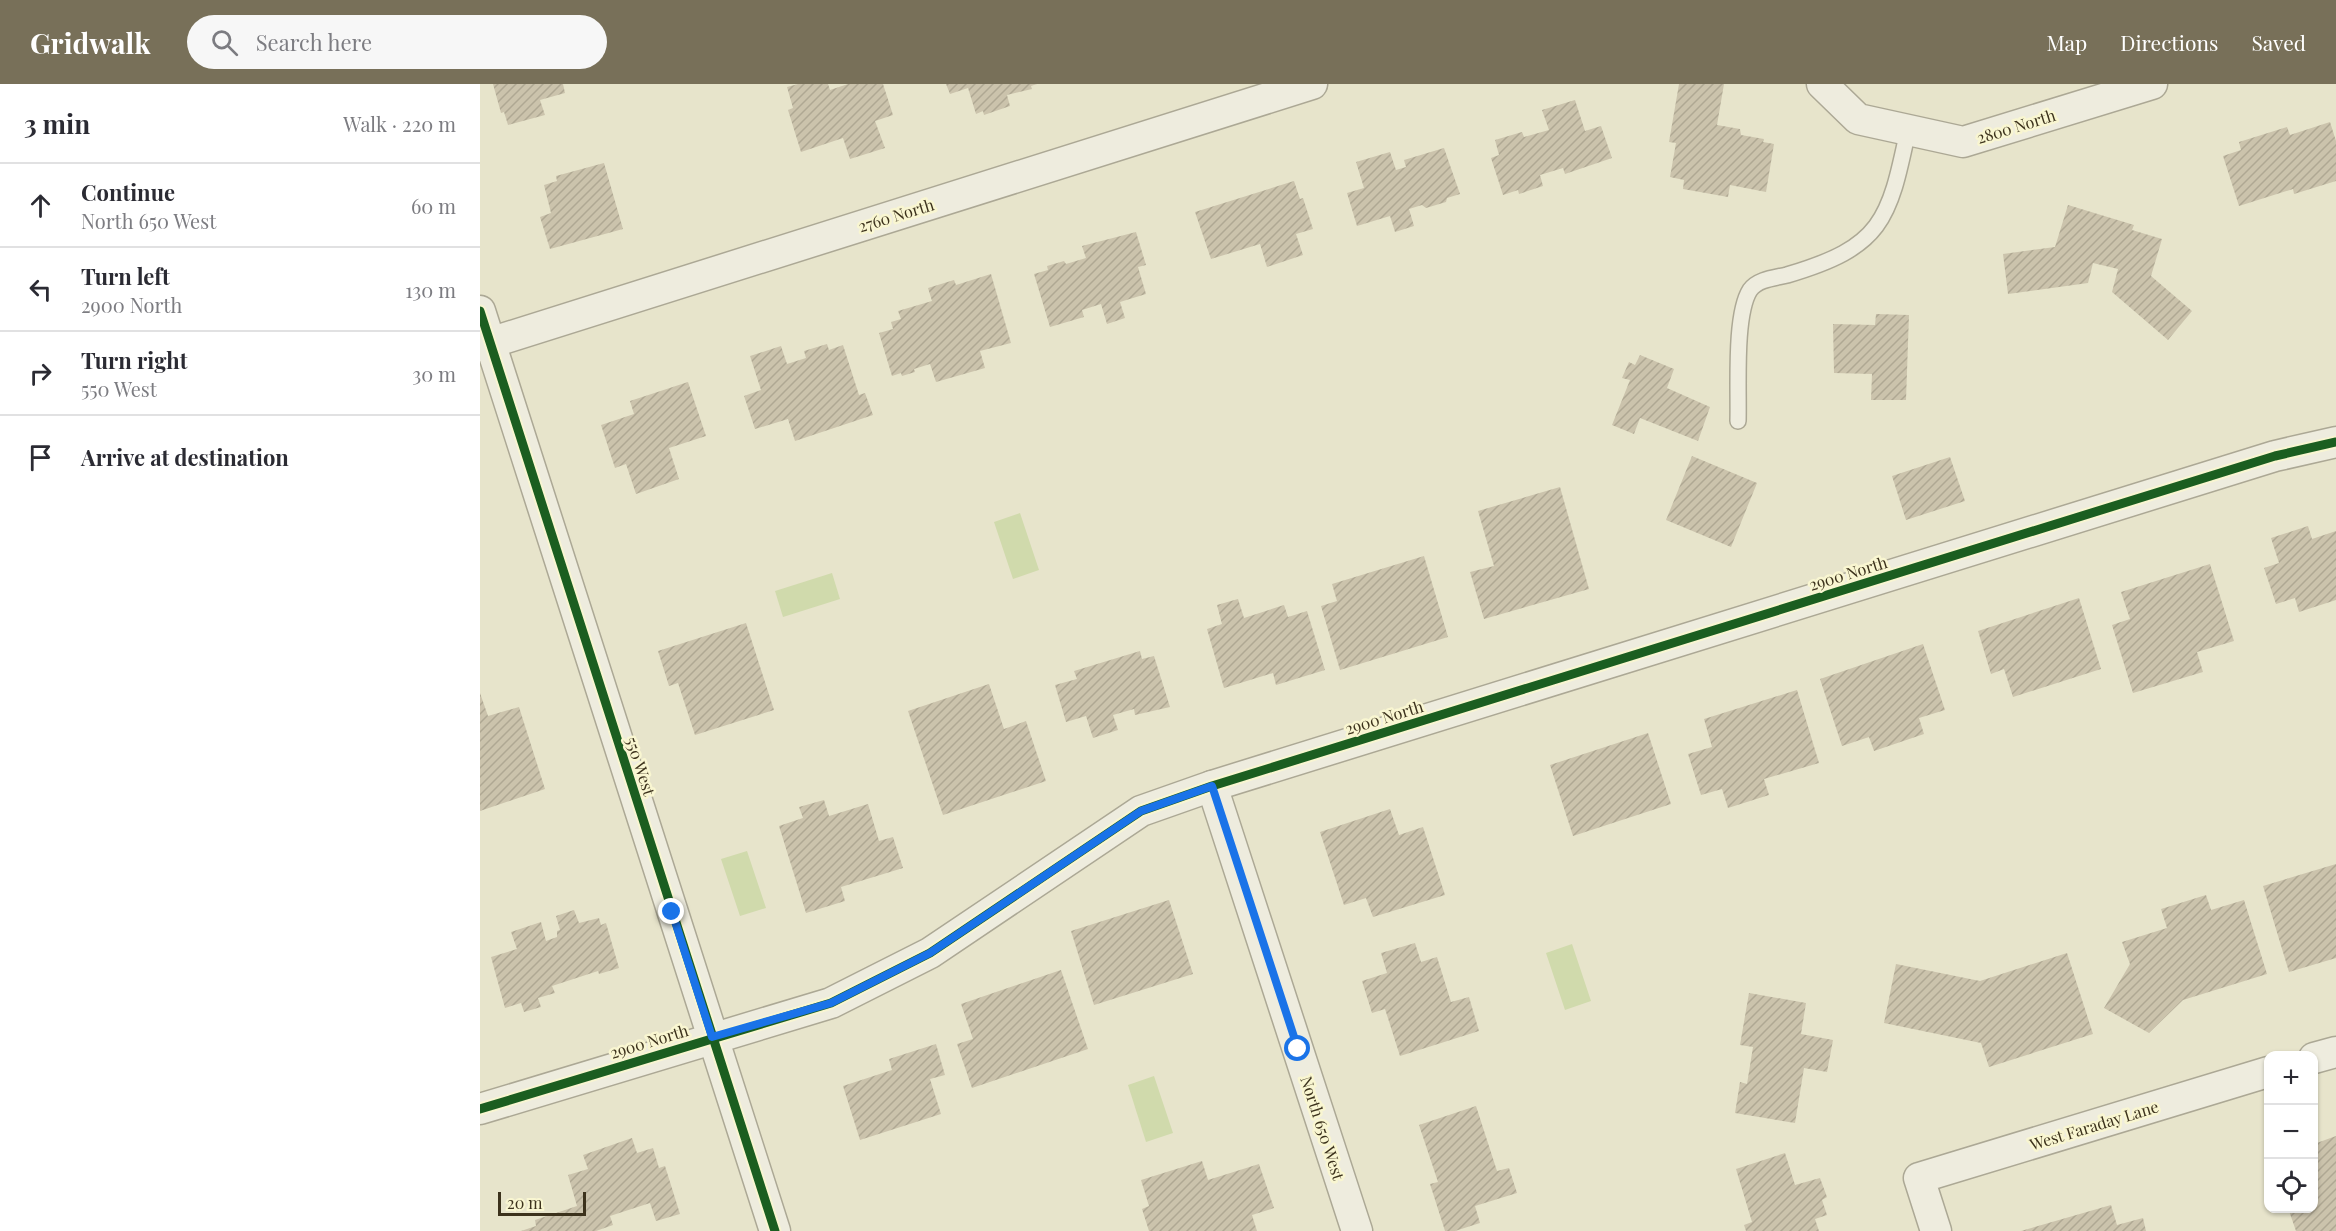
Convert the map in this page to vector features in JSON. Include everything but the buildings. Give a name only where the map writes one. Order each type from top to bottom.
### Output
[{"type":"street","name":"2760 North","points":[[485,344],[1312,84]]},
{"type":"street","name":"2800 North","points":[[1822,84],[1858,119],[1963,142],[2152,84]]},
{"type":"street","name":"550 West","points":[[480,311],[485,344],[775,1231]]},
{"type":"street","name":"2900 North","points":[[480,1109],[712,1037],[831,1003],[930,953],[1141,811],[1212,786],[2275,456],[2336,442]]},
{"type":"street","name":"North 650 West","points":[[1212,786],[1357,1231]]},
{"type":"street","points":[[2318,1057],[2336,1052]]},
{"type":"street","name":"West Faraday Lane","points":[[1936,1231],[1919,1178],[2264,1073]]},
{"type":"lane","points":[[1738,421],[1742,318],[1749,291],[1756,284],[1837,257],[1857,246],[1873,231],[1887,210],[1897,185],[1908,130]]},
{"type":"green space","points":[[1020,513],[1039,570],[1013,579],[994,522]]},
{"type":"green space","points":[[832,573],[840,599],[783,617],[775,591]]},
{"type":"green space","points":[[747,851],[766,908],[740,916],[721,859]]},
{"type":"green space","points":[[1572,944],[1591,1001],[1565,1010],[1546,953]]},
{"type":"green space","points":[[1154,1076],[1173,1133],[1146,1142],[1128,1085]]},
{"type":"cycle path","points":[[480,311],[775,1231]]},
{"type":"cycle path","points":[[480,1109],[831,1003],[930,953],[1141,811],[1212,786],[2275,456],[2336,442]]},
{"type":"route","points":[[672,912],[712,1037],[831,1003],[930,953],[1141,811],[1212,786],[1298,1049]]}]
